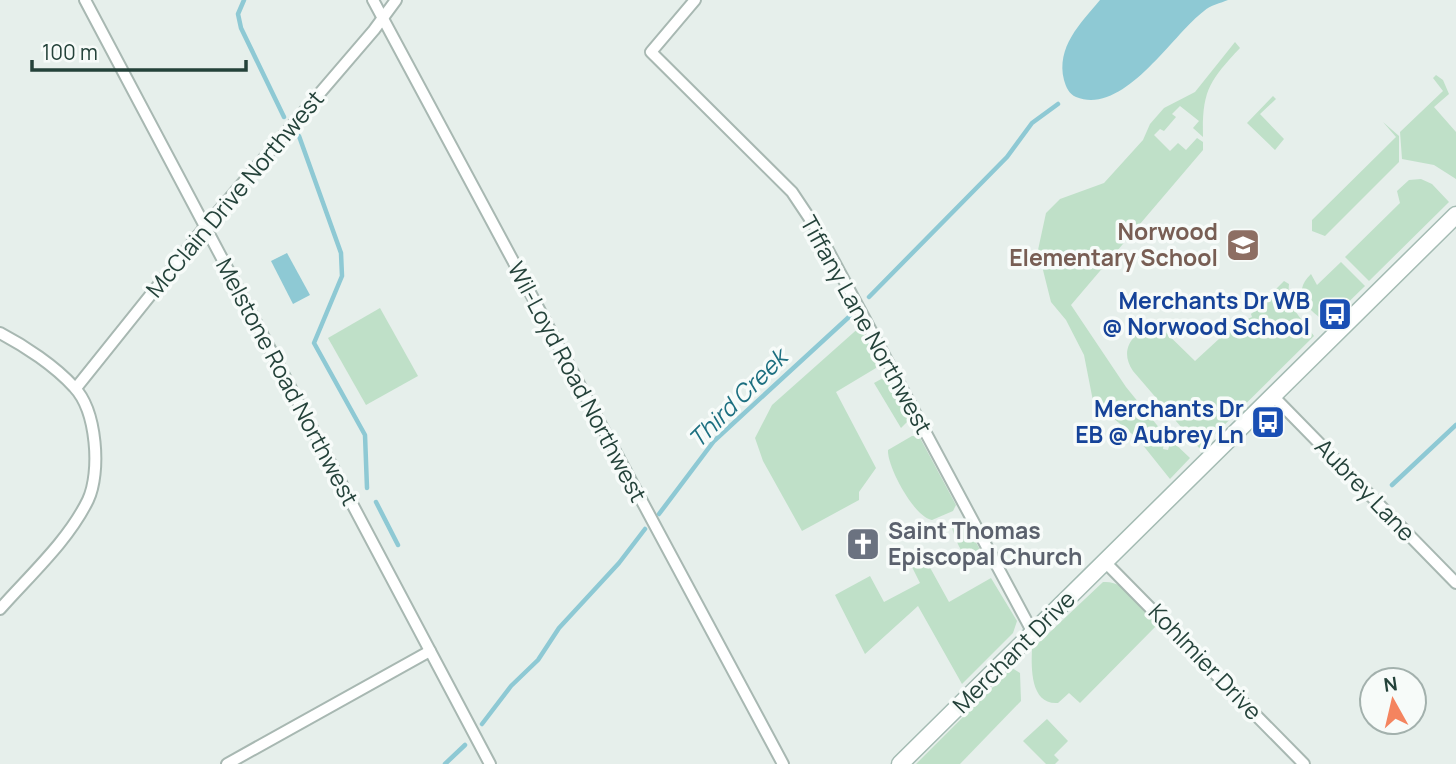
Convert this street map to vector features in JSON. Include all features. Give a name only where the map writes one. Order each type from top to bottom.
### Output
[{"type":"main road","name":"Merchant Drive","points":[[900,764],[1456,215]]},
{"type":"street","name":"Melstone Road Northwest","points":[[85,0],[490,764]]},
{"type":"street","name":"Wil-Loyd Road Northwest","points":[[373,0],[783,764]]},
{"type":"street","name":"McClain Drive Northwest","points":[[76,388],[205,227],[396,0]]},
{"type":"street","name":"Tiffany Lane Northwest","points":[[695,0],[651,52],[792,192],[816,228],[1033,633]]},
{"type":"street","points":[[0,333],[76,388],[93,437],[97,466],[95,482],[74,522],[0,609]]},
{"type":"street","name":"Aubrey Lane","points":[[1274,397],[1456,583]]},
{"type":"street","name":"Kohlmier Drive","points":[[1105,562],[1304,764]]},
{"type":"street","points":[[227,764],[430,651]]},
{"type":"green space","points":[[1235,42],[1240,48],[1214,79],[1206,97],[1203,137],[1193,128],[1199,121],[1180,106],[1172,114],[1176,117],[1164,131],[1160,129],[1154,135],[1170,151],[1178,143],[1186,150],[1197,138],[1203,142],[1203,150],[1071,305],[1126,387],[1165,435],[1163,449],[1168,450],[1171,440],[1190,458],[1170,479],[1138,439],[1093,401],[1084,355],[1066,320],[1051,302],[1038,250],[1046,213],[1060,199],[1104,183],[1143,140],[1150,124],[1164,108],[1195,92]]},
{"type":"green space","points":[[1436,75],[1443,80],[1449,94],[1434,107],[1456,132],[1456,179],[1434,165],[1402,159],[1400,132],[1443,91],[1433,78]]},
{"type":"green space","points":[[1273,96],[1276,99],[1260,114],[1284,139],[1275,150],[1247,123]]},
{"type":"green space","points":[[1383,122],[1399,136],[1399,162],[1325,236],[1312,231],[1312,220],[1396,137]]},
{"type":"green space","points":[[1421,179],[1432,184],[1449,202],[1369,281],[1345,257],[1400,203],[1397,191],[1409,180]]},
{"type":"green space","points":[[1341,262],[1365,286],[1327,323],[1308,307],[1302,295],[1302,288],[1311,274],[1317,285]]},
{"type":"green space","points":[[1284,281],[1289,284],[1292,306],[1314,336],[1200,449],[1133,371],[1127,355],[1130,342],[1153,320],[1195,361],[1233,326],[1252,317],[1251,314]]},
{"type":"green space","points":[[380,308],[418,376],[366,405],[328,338]]},
{"type":"green space","points":[[862,325],[880,362],[876,368],[836,392],[876,468],[859,492],[859,500],[802,531],[763,461],[755,438],[772,405]]},
{"type":"green space","points":[[883,378],[889,379],[910,419],[901,428],[874,383]]},
{"type":"green space","points":[[912,436],[919,436],[956,505],[953,511],[932,520],[918,511],[903,491],[889,458],[888,450]]},
{"type":"green space","points":[[958,521],[965,523],[987,562],[985,565],[972,562],[959,547],[952,528]]},
{"type":"green space","points":[[922,553],[949,602],[991,578],[1017,621],[1013,633],[962,684],[918,606],[865,654],[835,595],[870,576],[884,602],[920,583],[912,567],[908,569],[905,562]]},
{"type":"green space","points":[[1103,582],[1120,585],[1127,590],[1158,624],[1080,703],[1069,693],[1058,703],[1049,702],[1042,698],[1034,685],[1032,649]]},
{"type":"green space","points":[[1012,668],[1020,673],[1021,701],[960,764],[916,764]]},
{"type":"green space","points":[[1047,719],[1068,741],[1054,755],[1059,760],[1055,764],[1046,764],[1023,741]]},
{"type":"water","points":[[1100,0],[1228,0],[1204,11],[1129,85],[1112,95],[1094,100],[1071,94],[1062,68],[1063,57],[1072,37]]},
{"type":"water","points":[[287,253],[310,295],[293,304],[271,261]]},
{"type":"waterway","points":[[244,0],[238,14],[241,28],[284,117]]},
{"type":"waterway","name":"Third Creek","points":[[869,297],[1007,157],[1032,123],[1058,104]]},
{"type":"waterway","points":[[299,136],[341,253],[342,276],[314,343],[365,435],[367,488]]},
{"type":"waterway","name":"Third Creek","points":[[659,514],[714,441],[850,316]]},
{"type":"waterway","points":[[1392,485],[1456,425]]},
{"type":"waterway","points":[[376,502],[398,545]]},
{"type":"waterway","name":"Third Creek","points":[[482,724],[511,686],[538,660],[559,628],[619,563],[645,529]]},
{"type":"waterway","name":"Third Creek","points":[[445,764],[465,745]]},
{"type":"place","name":"Norwood Elementary School","points":[[1243,245]]},
{"type":"place","name":"Merchants Dr WB @ Norwood School","points":[[1335,314]]},
{"type":"place","name":"Merchants Dr EB @ Aubrey Ln","points":[[1268,422]]},
{"type":"place","name":"Saint Thomas Episcopal Church","points":[[863,544]]}]
